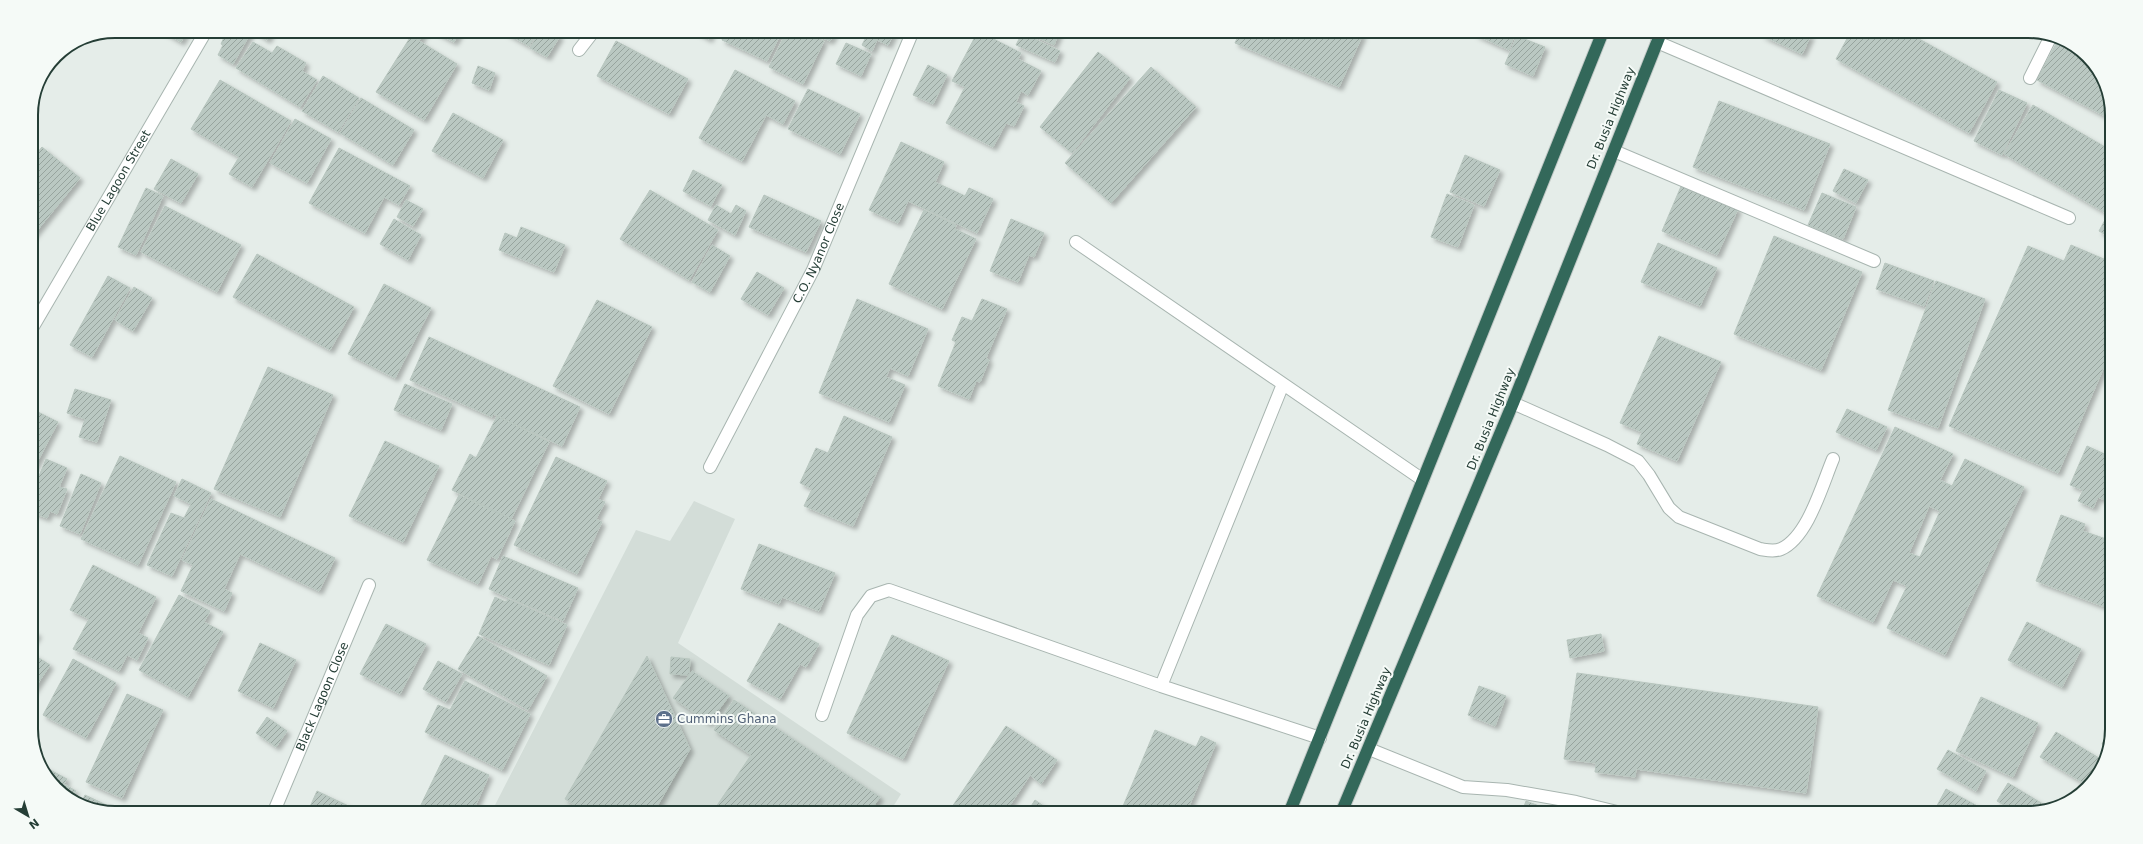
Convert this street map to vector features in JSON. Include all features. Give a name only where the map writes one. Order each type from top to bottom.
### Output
[{"type":"highway","points":[[1292,806],[1600,38]]},
{"type":"highway","name":"Dr. Busia Highway","points":[[1344,806],[1513,403],[1658,38]]},
{"type":"street","name":"Blue Lagoon Street","points":[[38,318],[202,38]]},
{"type":"street","points":[[579,50],[588,38]]},
{"type":"street","name":"C.O. Nyanor Close","points":[[710,467],[813,270],[910,38]]},
{"type":"street","points":[[1658,38],[2069,218]]},
{"type":"street","points":[[2030,78],[2049,41]]},
{"type":"street","points":[[1614,151],[1874,261]]},
{"type":"street","points":[[1076,242],[1423,480]]},
{"type":"street","points":[[1161,686],[1283,384]]},
{"type":"street","points":[[1513,403],[1612,447],[1638,461],[1649,475],[1670,508],[1680,517],[1753,546],[1771,551],[1781,550],[1794,541],[1802,530],[1833,459]]},
{"type":"street","name":"Black Lagoon Close","points":[[276,806],[369,584]]},
{"type":"street","points":[[822,715],[857,615],[871,596],[889,590],[1161,686],[1320,738]]},
{"type":"street","points":[[1369,749],[1463,787],[1507,790],[1592,806]]},
{"type":"shaded area","name":"Cummins Ghana","points":[[694,501],[735,519],[678,643],[901,794],[894,806],[495,806],[636,530],[670,541]]},
{"type":"building","points":[[174,38],[183,38],[181,42]]},
{"type":"building","points":[[224,38],[248,38],[233,64],[218,55],[223,45],[221,44]]},
{"type":"building","points":[[410,38],[414,38],[457,64],[424,120],[376,92]]},
{"type":"building","points":[[446,38],[456,38],[454,42]]},
{"type":"building","points":[[515,38],[534,38],[529,46]]},
{"type":"building","points":[[536,38],[559,38],[547,57],[530,48]]},
{"type":"building","points":[[723,38],[778,38],[767,61],[722,40]]},
{"type":"building","points":[[784,38],[817,38],[824,41],[803,84],[769,67]]},
{"type":"building","points":[[823,38],[832,38],[830,41]]},
{"type":"building","points":[[866,38],[892,38],[888,45],[877,40],[872,51],[862,45]]},
{"type":"building","points":[[974,38],[992,38],[1021,53],[1018,59],[1041,71],[1028,95],[1021,91],[1016,102],[1024,106],[1014,126],[1006,123],[993,147],[946,123],[965,87],[952,81]]},
{"type":"building","points":[[1020,38],[1033,38],[1060,51],[1055,62],[1016,45]]},
{"type":"building","points":[[1038,38],[1057,38],[1054,45]]},
{"type":"building","points":[[1237,38],[1361,38],[1339,87],[1235,43]]},
{"type":"building","points":[[1483,38],[1513,38],[1509,50]]},
{"type":"building","points":[[1516,38],[1522,38],[1545,47],[1533,76],[1505,64]]},
{"type":"building","points":[[1767,38],[1810,38],[1802,54]]},
{"type":"building","points":[[1847,38],[1917,38],[1997,82],[1969,133],[1836,59]]},
{"type":"building","points":[[616,41],[688,79],[669,114],[597,76]]},
{"type":"building","points":[[253,42],[272,53],[277,46],[306,63],[302,71],[317,80],[300,107],[236,68]]},
{"type":"building","points":[[846,43],[871,54],[861,76],[836,64]]},
{"type":"building","points":[[2056,43],[2067,48],[2083,60],[2092,72],[2104,100],[2105,116],[2037,80]]},
{"type":"building","points":[[1098,52],[1130,78],[1072,153],[1040,127]]},
{"type":"building","points":[[928,65],[947,75],[933,104],[913,95]]},
{"type":"building","points":[[478,66],[495,73],[489,90],[472,83]]},
{"type":"building","points":[[1151,67],[1196,107],[1111,203],[1065,163]]},
{"type":"building","points":[[735,70],[795,101],[783,124],[766,115],[742,161],[699,138]]},
{"type":"building","points":[[323,76],[359,98],[338,132],[302,111]]},
{"type":"building","points":[[220,80],[291,121],[252,187],[229,174],[239,157],[191,129]]},
{"type":"building","points":[[808,89],[860,114],[840,154],[788,129]]},
{"type":"building","points":[[1999,90],[2027,103],[2002,155],[1974,141]]},
{"type":"building","points":[[361,98],[414,130],[393,165],[340,133]]},
{"type":"building","points":[[1719,101],[1830,144],[1804,210],[1693,167]]},
{"type":"building","points":[[2033,105],[2105,147],[2105,213],[2004,154]]},
{"type":"building","points":[[453,113],[503,140],[483,178],[432,151]]},
{"type":"building","points":[[295,119],[331,139],[307,183],[270,163]]},
{"type":"building","points":[[901,142],[944,162],[935,182],[965,196],[969,188],[993,199],[977,233],[908,201],[898,223],[869,210]]},
{"type":"building","points":[[42,147],[80,178],[38,229],[38,152]]},
{"type":"building","points":[[339,148],[410,186],[399,205],[384,197],[365,233],[309,203]]},
{"type":"building","points":[[1465,155],[1500,170],[1484,206],[1450,192]]},
{"type":"building","points":[[171,159],[198,174],[181,203],[154,189]]},
{"type":"building","points":[[1844,169],[1868,180],[1856,203],[1833,191]]},
{"type":"building","points":[[693,170],[722,185],[711,206],[683,191]]},
{"type":"building","points":[[1682,184],[1738,209],[1717,255],[1662,231]]},
{"type":"building","points":[[146,188],[163,196],[136,255],[118,247]]},
{"type":"building","points":[[650,190],[718,230],[689,280],[620,239]]},
{"type":"building","points":[[1822,193],[1856,207],[1843,239],[1808,225]]},
{"type":"building","points":[[1447,194],[1474,205],[1458,247],[1431,237]]},
{"type":"building","points":[[764,195],[821,221],[806,252],[749,227]]},
{"type":"building","points":[[406,200],[423,209],[413,226],[397,217]]},
{"type":"building","points":[[716,205],[731,214],[736,205],[746,211],[735,235],[708,220]]},
{"type":"building","points":[[165,206],[241,245],[217,292],[141,252]]},
{"type":"building","points":[[924,210],[956,225],[955,229],[976,239],[942,309],[889,284]]},
{"type":"building","points":[[394,219],[421,235],[408,260],[380,244]]},
{"type":"building","points":[[1011,219],[1044,233],[1034,257],[1029,255],[1018,282],[990,271]]},
{"type":"building","points":[[2105,220],[2105,234],[2099,231]]},
{"type":"building","points":[[521,227],[565,245],[554,272],[499,250],[505,233],[517,238]]},
{"type":"building","points":[[1774,236],[1862,272],[1821,370],[1734,334]]},
{"type":"building","points":[[1658,243],[1717,268],[1700,306],[1641,282]]},
{"type":"building","points":[[712,245],[730,256],[710,292],[692,282]]},
{"type":"building","points":[[2071,245],[2105,259],[2105,365],[2058,473],[1949,426],[2028,246],[2064,261]]},
{"type":"building","points":[[257,254],[354,307],[330,350],[233,297]]},
{"type":"building","points":[[1885,263],[1934,281],[1924,306],[1876,289]]},
{"type":"building","points":[[757,272],[784,288],[768,315],[741,299]]},
{"type":"building","points":[[108,276],[130,288],[92,357],[70,345]]},
{"type":"building","points":[[1936,281],[1985,299],[1938,428],[1888,410]]},
{"type":"building","points":[[384,284],[431,308],[395,378],[348,354]]},
{"type":"building","points":[[134,287],[152,298],[133,331],[115,320]]},
{"type":"building","points":[[857,299],[928,329],[908,376],[890,368],[886,377],[905,385],[889,422],[819,393]]},
{"type":"building","points":[[982,299],[1007,309],[986,358],[989,360],[980,382],[976,381],[969,399],[938,386],[956,342],[952,340],[962,317],[972,321]]},
{"type":"building","points":[[597,300],[652,327],[609,414],[553,386]]},
{"type":"building","points":[[1659,336],[1721,362],[1677,461],[1637,444],[1642,432],[1620,423]]},
{"type":"building","points":[[429,337],[580,407],[562,446],[493,414],[492,417],[410,380]]},
{"type":"building","points":[[268,367],[333,395],[280,517],[214,489]]},
{"type":"building","points":[[405,384],[452,404],[441,430],[394,410]]},
{"type":"building","points":[[75,389],[111,400],[97,442],[79,437],[85,419],[67,413]]},
{"type":"building","points":[[1847,409],[1887,427],[1876,450],[1836,432]]},
{"type":"building","points":[[38,412],[58,422],[38,460]]},
{"type":"building","points":[[497,416],[549,442],[511,519],[452,490],[470,454],[476,458]]},
{"type":"building","points":[[844,416],[892,437],[853,526],[804,506],[812,489],[800,483],[816,448],[828,453]]},
{"type":"building","points":[[1895,427],[1953,454],[1940,480],[1952,486],[1965,459],[2024,487],[1945,655],[1887,628],[1907,586],[1893,580],[1873,622],[1817,596]],"holes":[[[1929,506],[1940,511],[1920,557],[1909,553]]]},
{"type":"building","points":[[385,441],[439,466],[403,542],[349,516]]},
{"type":"building","points":[[2087,446],[2105,454],[2105,500],[2098,497],[2093,508],[2078,501],[2083,490],[2070,485]]},
{"type":"building","points":[[120,456],[176,482],[138,565],[81,539]]},
{"type":"building","points":[[556,457],[607,481],[598,499],[605,502],[596,519],[602,522],[577,574],[514,545]]},
{"type":"building","points":[[46,459],[67,468],[59,487],[67,489],[57,514],[50,511],[47,518],[38,515],[39,476]]},
{"type":"building","points":[[81,474],[101,483],[80,534],[60,526]]},
{"type":"building","points":[[182,479],[211,493],[172,576],[147,565],[171,513],[184,518],[191,504],[174,496]]},
{"type":"building","points":[[459,495],[515,521],[497,559],[491,556],[478,584],[427,560]]},
{"type":"building","points":[[211,499],[335,558],[319,591],[240,554],[224,589],[232,593],[224,611],[181,591],[193,565],[182,560]]},
{"type":"building","points":[[2061,515],[2085,524],[2083,531],[2105,539],[2105,607],[2036,581]]},
{"type":"building","points":[[759,544],[835,573],[819,611],[782,597],[779,604],[741,589]]},
{"type":"building","points":[[503,556],[578,588],[563,621],[489,589]]},
{"type":"building","points":[[93,565],[156,597],[138,633],[148,638],[137,660],[127,655],[119,671],[73,649],[89,619],[70,610]]},
{"type":"building","points":[[179,595],[210,611],[204,622],[223,632],[188,697],[139,670]]},
{"type":"building","points":[[495,597],[506,602],[508,599],[567,625],[549,665],[479,634]]},
{"type":"building","points":[[2027,622],[2081,649],[2062,687],[2008,660]]},
{"type":"building","points":[[779,623],[819,644],[806,667],[800,664],[780,699],[747,681]]},
{"type":"building","points":[[386,624],[426,644],[400,694],[360,674]]},
{"type":"building","points":[[1601,634],[1604,651],[1570,658],[1567,640]]},
{"type":"building","points":[[892,635],[949,661],[903,759],[847,733]]},
{"type":"building","points":[[478,636],[547,676],[528,710],[458,669]]},
{"type":"building","points":[[260,643],[296,660],[273,708],[238,691]]},
{"type":"building","points":[[647,656],[690,749],[657,806],[576,806],[565,799]]},
{"type":"building","points":[[38,657],[50,665],[38,683]]},
{"type":"building","points":[[671,657],[690,659],[689,675],[670,674]]},
{"type":"building","points":[[73,659],[116,683],[86,738],[43,715]]},
{"type":"building","points":[[438,661],[462,674],[446,702],[423,689]]},
{"type":"building","points":[[692,671],[729,696],[709,723],[673,698]]},
{"type":"building","points":[[1577,673],[1818,707],[1806,793],[1636,769],[1635,777],[1595,772],[1596,763],[1564,759]]},
{"type":"building","points":[[465,681],[530,714],[502,770],[425,732],[438,705],[450,710]]},
{"type":"building","points":[[1479,686],[1506,696],[1495,726],[1468,715]]},
{"type":"building","points":[[127,694],[163,710],[122,798],[86,782]]},
{"type":"building","points":[[1981,697],[2038,723],[2013,777],[1956,751]]},
{"type":"building","points":[[734,700],[880,797],[874,806],[717,806],[751,755],[714,730]]},
{"type":"building","points":[[267,717],[287,731],[276,747],[256,733]]},
{"type":"building","points":[[1006,726],[1057,760],[1041,784],[1030,775],[1009,806],[953,806]]},
{"type":"building","points":[[1155,730],[1196,747],[1201,736],[1216,743],[1189,806],[1123,806]]},
{"type":"building","points":[[2056,732],[2099,758],[2092,772],[2084,783],[2040,757]]},
{"type":"building","points":[[1948,750],[1986,771],[1976,791],[1937,769]]},
{"type":"building","points":[[445,755],[489,775],[475,806],[420,806]]},
{"type":"building","points":[[50,770],[67,779],[64,784],[76,791],[74,794],[60,784]]},
{"type":"building","points":[[2008,783],[2043,804],[2028,806],[2005,806],[1997,801]]},
{"type":"building","points":[[1946,789],[1977,806],[1937,806]]},
{"type":"building","points":[[317,791],[349,806],[310,806]]},
{"type":"building","points":[[85,795],[107,805],[90,802],[83,799]]},
{"type":"building","points":[[1035,800],[1044,806],[1031,806]]},
{"type":"building","points":[[1526,801],[1539,806],[1524,806]]},
{"type":"place","name":"Cummins Ghana","points":[[664,719]]}]
